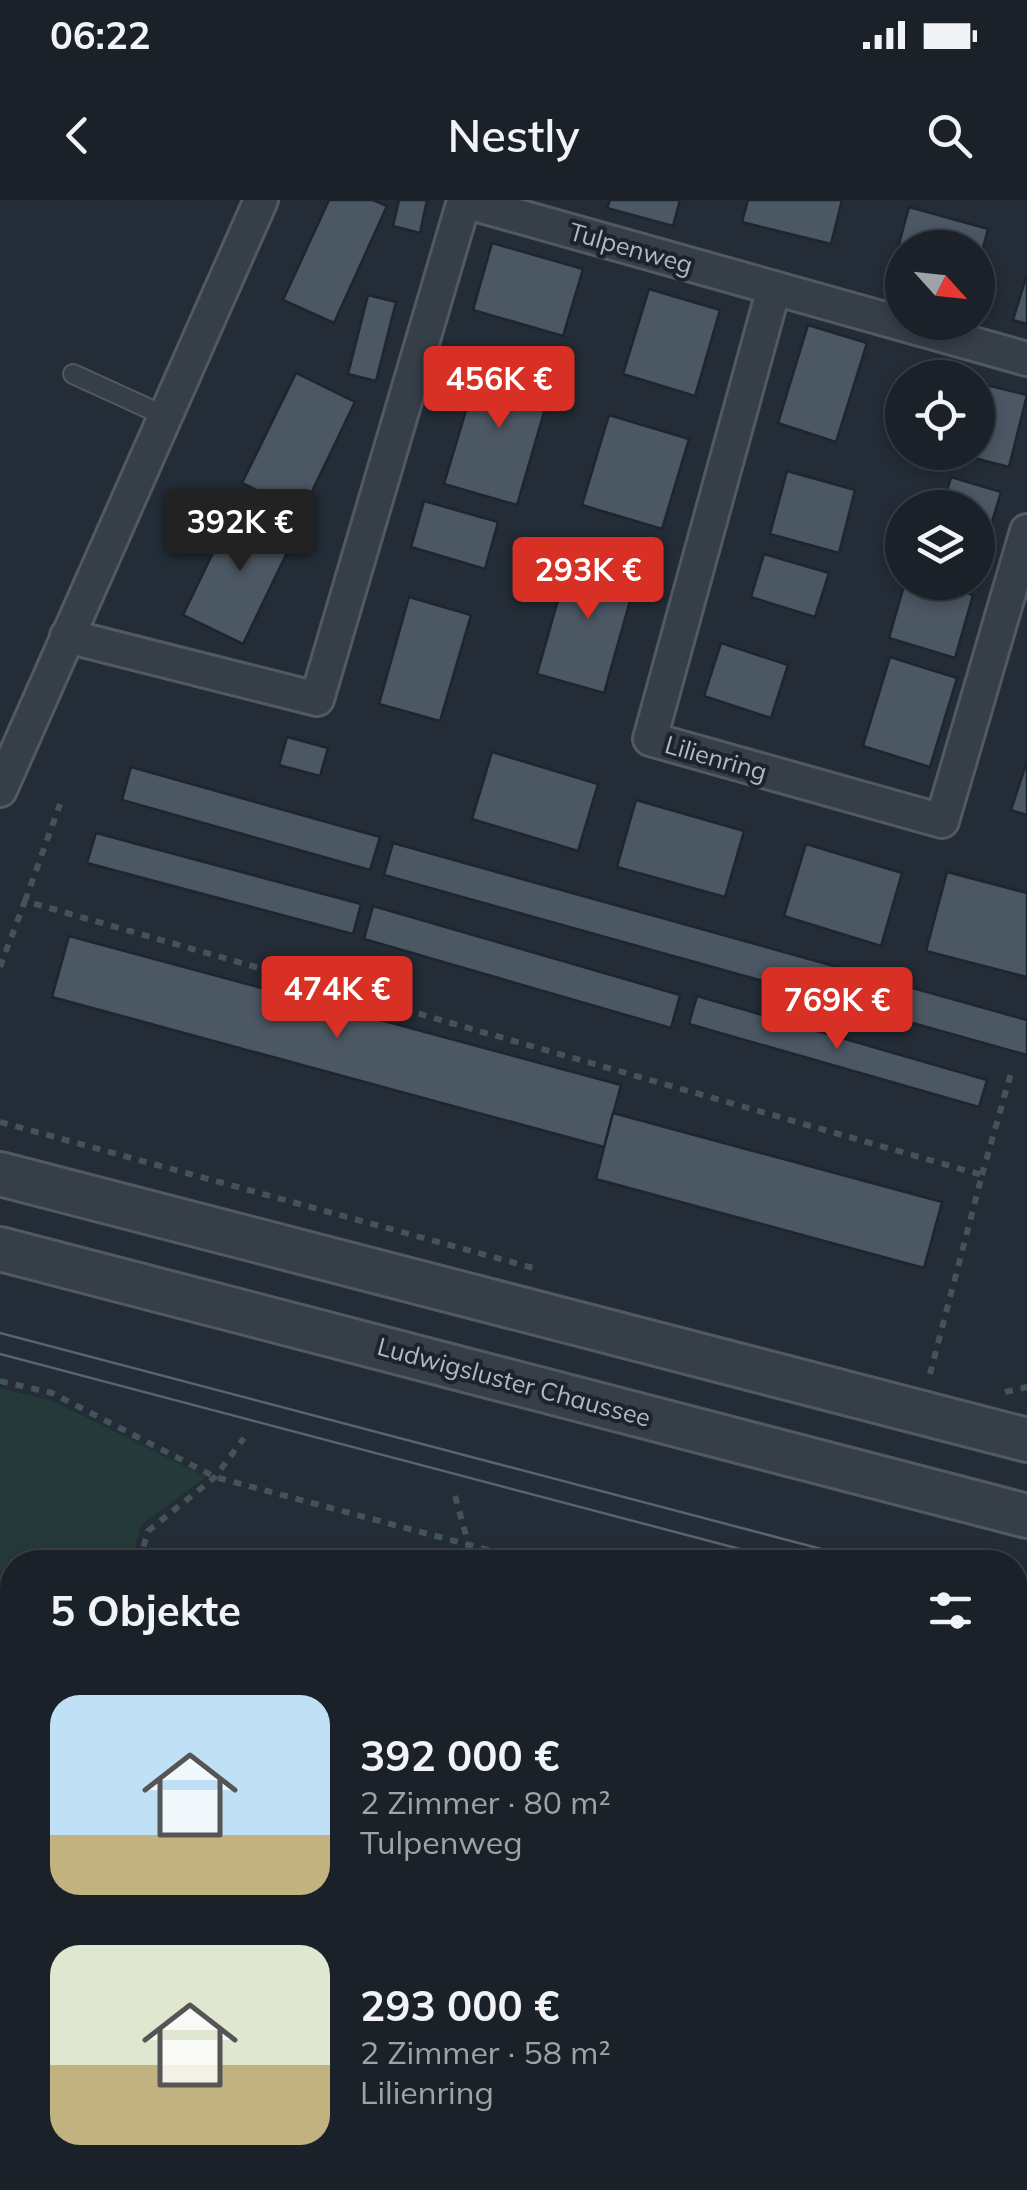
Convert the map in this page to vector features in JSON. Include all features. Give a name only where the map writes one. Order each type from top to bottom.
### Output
[{"type":"street","points":[[0,790],[260,200]]},
{"type":"street","name":"Tulpenweg","points":[[68,636],[317,700],[464,201],[1027,359]]},
{"type":"street","name":"Lilienring","points":[[774,288],[650,739],[942,822],[1027,531]]},
{"type":"street","points":[[0,1174],[1027,1440]]},
{"type":"street","name":"Ludwigsluster Chaussee","points":[[0,1250],[1027,1516]]},
{"type":"lane","points":[[73,374],[165,416]]},
{"type":"path","points":[[0,967],[60,804]]},
{"type":"path","points":[[25,901],[982,1175]]},
{"type":"path","points":[[930,1374],[1012,1073]]},
{"type":"path","points":[[0,1122],[555,1274]]},
{"type":"path","points":[[911,1369],[949,1378]]},
{"type":"path","points":[[0,1381],[52,1393],[215,1476],[485,1550]]},
{"type":"path","points":[[986,1387],[1027,1397]]},
{"type":"path","points":[[1005,1392],[1027,1387]]},
{"type":"path","points":[[142,1550],[148,1531],[215,1476],[244,1438]]},
{"type":"path","points":[[455,1496],[468,1550]]},
{"type":"shaded area","points":[[0,1388],[53,1401],[206,1477],[141,1525],[134,1550],[0,1550]]},
{"type":"building","points":[[329,200],[373,200],[387,206],[334,323],[283,300]]},
{"type":"building","points":[[399,200],[427,200],[420,233],[393,226]]},
{"type":"building","points":[[610,200],[680,200],[673,226],[607,208]]},
{"type":"building","points":[[748,200],[842,200],[831,244],[742,222]]},
{"type":"building","points":[[909,207],[988,229],[988,230],[903,230]]},
{"type":"building","points":[[492,243],[583,269],[563,336],[473,310]]},
{"type":"building","points":[[1027,274],[1027,324],[1013,320]]},
{"type":"building","points":[[649,289],[720,310],[695,396],[623,374]]},
{"type":"building","points":[[368,295],[396,302],[376,381],[348,374]]},
{"type":"building","points":[[808,325],[867,343],[836,442],[778,423]]},
{"type":"building","points":[[482,357],[554,378],[517,505],[444,484]]},
{"type":"building","points":[[296,373],[355,402],[302,512],[242,483]]},
{"type":"building","points":[[995,387],[1027,395],[1009,467],[995,463]]},
{"type":"building","points":[[609,415],[689,439],[662,529],[582,505]]},
{"type":"building","points":[[787,471],[855,490],[839,553],[770,534]]},
{"type":"building","points":[[951,477],[994,490],[947,490]]},
{"type":"building","points":[[995,490],[1001,492],[995,512]]},
{"type":"building","points":[[424,501],[498,522],[485,569],[411,547]]},
{"type":"building","points":[[236,505],[296,534],[243,644],[183,615]]},
{"type":"building","points":[[572,551],[639,569],[604,693],[537,674]]},
{"type":"building","points":[[764,554],[829,573],[815,617],[751,597]]},
{"type":"building","points":[[409,597],[471,615],[440,721],[379,704]]},
{"type":"building","points":[[900,600],[972,600],[955,658],[889,638]]},
{"type":"building","points":[[721,643],[788,665],[771,718],[704,696]]},
{"type":"building","points":[[890,657],[957,678],[930,767],[863,746]]},
{"type":"building","points":[[287,737],[328,748],[320,776],[279,765]]},
{"type":"building","points":[[492,752],[598,784],[578,851],[472,819]]},
{"type":"building","points":[[1027,761],[1027,815],[1011,810]]},
{"type":"building","points":[[131,767],[380,837],[370,870],[122,800]]},
{"type":"building","points":[[636,800],[744,831],[725,897],[617,867]]},
{"type":"building","points":[[96,833],[361,904],[353,934],[87,863]]},
{"type":"building","points":[[393,843],[1027,1020],[1027,1055],[384,875]]},
{"type":"building","points":[[806,844],[902,873],[881,946],[784,916]]},
{"type":"building","points":[[947,872],[1027,893],[1027,977],[926,951]]},
{"type":"building","points":[[373,906],[680,995],[671,1028],[364,939]]},
{"type":"building","points":[[69,936],[621,1085],[604,1147],[52,997]]},
{"type":"building","points":[[697,996],[987,1080],[979,1107],[689,1024]]},
{"type":"building","points":[[613,1113],[942,1202],[924,1268],[596,1179]]},
{"type":"tram line","points":[[0,1333],[825,1550]]},
{"type":"tram line","points":[[0,1354],[743,1550]]}]
